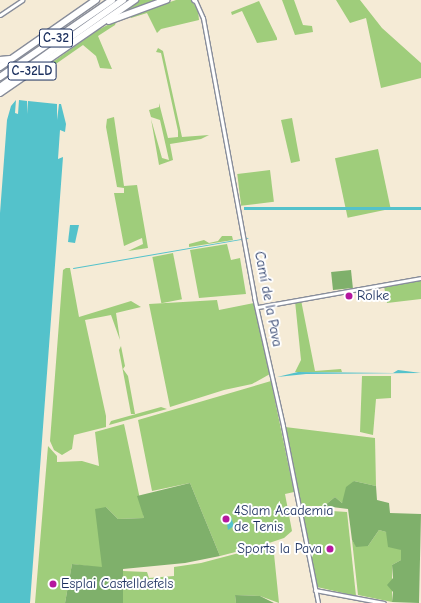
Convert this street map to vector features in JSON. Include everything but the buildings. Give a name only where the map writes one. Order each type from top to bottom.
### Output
[{"type":"highway","points":[[0,67],[96,0]]},
{"type":"highway","name":"C-32","points":[[0,77],[112,0]]},
{"type":"highway","name":"C-32","points":[[0,92],[123,0]]},
{"type":"highway","name":"C-32LD","points":[[0,92],[135,0]]},
{"type":"highway","points":[[98,26],[166,0]]},
{"type":"highway","points":[[0,60],[12,59]]},
{"type":"street","points":[[0,15],[22,0]]},
{"type":"street","name":"Camí de la Pava","points":[[195,0],[203,18],[244,236],[318,603]]},
{"type":"street","points":[[258,307],[421,278]]},
{"type":"street","points":[[315,590],[384,603]]},
{"type":"green space","points":[[139,0],[160,0],[119,14]]},
{"type":"green space","points":[[176,0],[191,0],[198,10],[199,20],[161,29],[157,33],[147,13],[131,18],[131,15]]},
{"type":"green space","points":[[282,0],[294,0],[303,25],[312,26],[313,32],[295,35]]},
{"type":"green space","points":[[336,0],[360,0],[382,28],[421,63],[421,78],[381,88],[366,18],[350,23]]},
{"type":"green space","points":[[259,1],[277,40],[257,43],[242,11],[232,15],[231,12]]},
{"type":"green space","points":[[117,20],[115,25],[98,36],[112,69],[100,68],[96,56],[83,45],[40,75],[33,76],[98,30]]},
{"type":"green space","points":[[158,48],[163,51],[182,137],[209,135],[201,139],[170,144],[173,160],[159,165],[151,119],[162,158],[169,160],[160,120],[151,117],[149,110],[159,107],[159,103],[168,138],[178,137],[178,131],[161,53],[156,52]]},
{"type":"green space","points":[[114,117],[124,186],[137,185],[148,248],[128,251],[143,244],[142,238],[124,246],[114,193],[124,193],[124,188],[117,187],[106,127],[107,119]]},
{"type":"green space","points":[[292,118],[300,161],[291,163],[281,120]]},
{"type":"green space","points":[[378,149],[391,209],[348,218],[335,158]]},
{"type":"green space","points":[[270,170],[274,202],[241,206],[237,174]]},
{"type":"green space","points":[[222,236],[232,236],[233,240],[189,247],[189,244],[204,240],[209,243],[218,241]]},
{"type":"green space","points":[[227,244],[231,260],[240,258],[246,294],[199,298],[190,250]]},
{"type":"green space","points":[[173,253],[182,299],[161,303],[152,257]]},
{"type":"green space","points":[[70,268],[79,317],[131,301],[141,307],[116,313],[120,340],[111,315],[85,320],[106,416],[106,427],[74,435],[72,449],[62,455],[54,450],[50,441],[63,270]]},
{"type":"green space","points":[[351,270],[353,288],[333,290],[331,272]]},
{"type":"green space","points":[[421,279],[421,299],[387,303],[384,286]]},
{"type":"green space","points":[[217,300],[219,310],[254,303],[270,374],[252,384],[224,390],[170,407],[149,304]]},
{"type":"green space","points":[[301,300],[315,371],[341,369],[342,372],[295,372],[301,360],[295,301]]},
{"type":"green space","points":[[121,346],[125,366],[123,369],[128,376],[135,414],[131,414],[119,350]]},
{"type":"green space","points":[[362,376],[391,376],[391,398],[376,399],[373,435],[360,432]]},
{"type":"green space","points":[[271,381],[294,492],[285,494],[292,531],[284,538],[220,556],[190,483],[152,491],[138,420]]},
{"type":"green space","points":[[161,407],[167,409],[109,425],[111,421]]},
{"type":"green space","points":[[124,424],[144,518],[118,519],[106,507],[102,568],[72,564],[65,603],[35,603],[48,446],[57,456],[57,462],[82,461],[99,466],[95,432]]},
{"type":"green space","points":[[285,427],[375,438],[376,486],[354,481],[342,503],[335,497],[324,506],[301,506]]},
{"type":"green space","points":[[354,481],[376,486],[377,500],[389,503],[390,513],[421,514],[419,603],[392,602],[393,592],[387,585],[393,578],[392,565],[401,560],[401,550],[388,547],[386,532],[379,530],[368,546],[356,547],[352,540],[348,509],[324,506],[335,497],[342,503],[346,487]]},
{"type":"green space","points":[[190,483],[220,556],[185,563],[123,569],[123,603],[65,603],[72,564],[102,567],[95,509],[106,507],[118,519],[144,518],[137,496]]},
{"type":"green space","name":"Sports la Pava","points":[[301,509],[347,512],[356,596],[317,587]]},
{"type":"green space","points":[[379,530],[386,532],[401,550],[401,560],[392,565],[392,602],[358,595],[352,540],[356,546],[368,546]]},
{"type":"green space","points":[[273,544],[279,603],[260,596],[235,595],[236,603],[123,603],[123,571],[147,572],[149,578],[174,576],[174,567],[201,563]]},
{"type":"green space","points":[[235,595],[260,596],[274,603],[236,603]]},
{"type":"water","points":[[16,100],[15,113],[18,114],[19,100],[27,101],[27,114],[28,101],[57,104],[57,120],[59,104],[61,104],[66,124],[65,132],[60,130],[58,159],[63,157],[30,603],[0,603],[0,213],[7,120],[11,106]]},
{"type":"water","points":[[244,207],[421,207],[421,210],[244,210]]},
{"type":"water","points":[[70,225],[79,225],[75,243],[68,242]]},
{"type":"water","points":[[398,370],[421,373],[306,374],[277,377],[298,372],[393,373]]},
{"type":"water","points":[[231,517],[234,526],[228,530],[226,518]]},
{"type":"waterway","points":[[73,268],[247,238]]},
{"type":"place","name":"Rolke","points":[[349,296]]},
{"type":"place","name":"4Slam Academia de Tenis","points":[[226,519]]},
{"type":"place","name":"Sports la Pava","points":[[330,549]]},
{"type":"place","name":"Esplai Castelldefels","points":[[53,584]]}]
